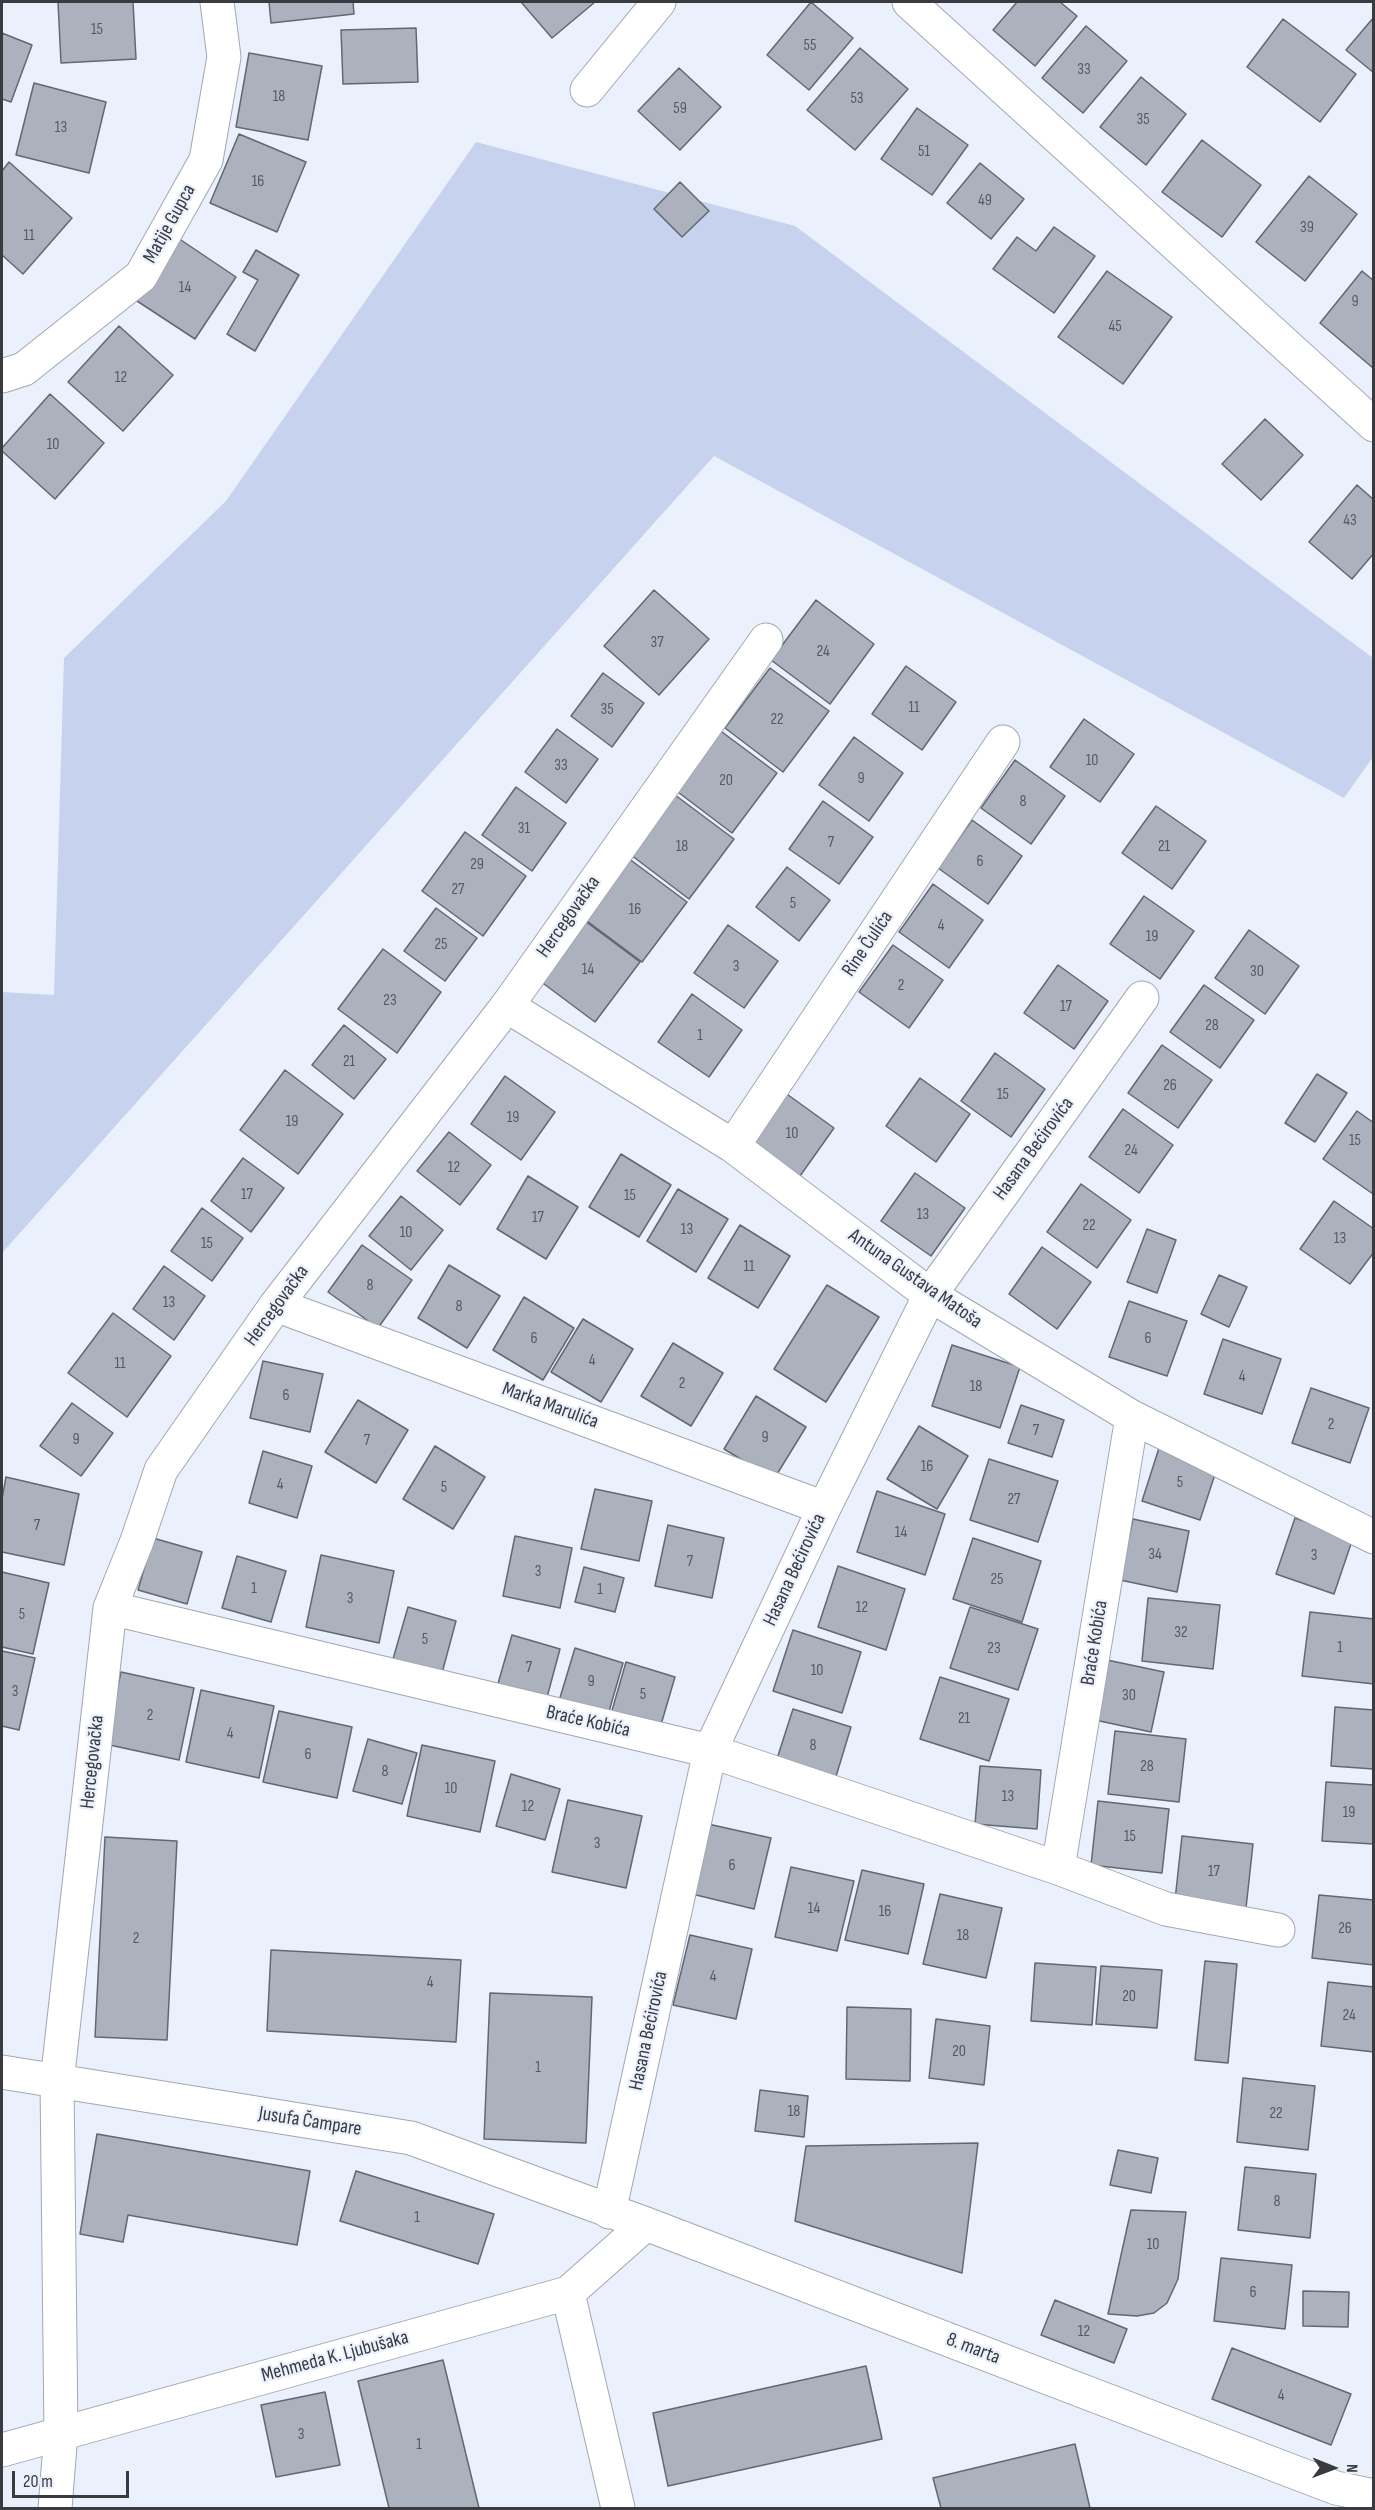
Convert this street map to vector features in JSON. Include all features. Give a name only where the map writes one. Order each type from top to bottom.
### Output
[{"type":"street","name":"Matije Gupca","points":[[2,376],[24,369],[141,276],[206,160],[224,57],[217,2]]},
{"type":"street","points":[[587,90],[659,2]]},
{"type":"street","points":[[909,2],[1374,425]]},
{"type":"street","name":"Hercegovačka","points":[[55,2508],[61,2433],[57,2082],[110,1608],[137,1541],[161,1470],[276,1305],[507,1006],[766,640]]},
{"type":"street","name":"Rine Čulića","points":[[733,1146],[1003,742]]},
{"type":"street","name":"Hasana Bećirovića","points":[[609,2212],[710,1751],[824,1508],[930,1295],[1142,998]]},
{"type":"street","name":"Antuna Gustava Matoša","points":[[507,1006],[733,1146],[930,1295],[1132,1417],[1374,1537]]},
{"type":"street","name":"Marka Marulića","points":[[276,1305],[824,1508]]},
{"type":"street","name":"Braće Kobića","points":[[1058,1868],[1132,1417]]},
{"type":"street","name":"Braće Kobića","points":[[110,1608],[710,1751],[1058,1868],[1166,1910],[1278,1930]]},
{"type":"street","name":"Jusufa Čampare","points":[[2,2072],[411,2138],[609,2212]]},
{"type":"street","name":"8. marta","points":[[609,2212],[646,2224],[1336,2488]]},
{"type":"street","name":"Mehmeda K. Ljubušaka","points":[[2,2450],[568,2293],[646,2224]]},
{"type":"street","points":[[568,2293],[618,2508]]},
{"type":"street","points":[[1336,2488],[1374,2496]]},
{"type":"street","points":[[1336,2488],[1371,2508]]},
{"type":"shaded area","points":[[476,142],[795,226],[1373,658],[1373,757],[1344,798],[714,456],[2,1253],[2,992],[54,995],[64,658],[226,501]]},
{"type":"building","points":[[58,2],[133,2],[136,59],[61,63]]},
{"type":"building","points":[[269,2],[353,2],[354,14],[271,23]]},
{"type":"building","points":[[521,2],[595,2],[552,38]]},
{"type":"building","points":[[811,2],[853,38],[809,90],[767,55]]},
{"type":"building","points":[[1017,2],[1060,2],[1077,16],[1035,66],[993,30]]},
{"type":"building","points":[[1374,17],[1374,73],[1346,50]]},
{"type":"building","points":[[1283,19],[1356,74],[1320,122],[1247,67]]},
{"type":"building","points":[[1086,26],[1127,61],[1083,113],[1042,78]]},
{"type":"building","points":[[416,28],[418,82],[343,84],[341,30]]},
{"type":"building","points":[[2,33],[32,45],[11,102],[2,99]]},
{"type":"building","points":[[860,48],[908,89],[855,150],[807,110]]},
{"type":"building","points":[[249,53],[322,66],[308,140],[236,127]]},
{"type":"building","points":[[679,68],[721,107],[680,150],[638,111]]},
{"type":"building","points":[[1141,77],[1186,114],[1146,165],[1100,127]]},
{"type":"building","points":[[34,83],[106,102],[89,173],[16,155]]},
{"type":"building","points":[[917,108],[968,145],[932,195],[881,159]]},
{"type":"building","points":[[239,134],[306,162],[277,232],[210,203]]},
{"type":"building","points":[[1202,140],[1261,185],[1222,237],[1162,192]]},
{"type":"building","points":[[9,162],[72,218],[23,274],[2,255],[2,171]]},
{"type":"building","points":[[980,163],[1024,199],[991,239],[947,203]]},
{"type":"building","points":[[1309,176],[1357,214],[1305,281],[1256,242]]},
{"type":"building","points":[[680,182],[709,211],[682,237],[654,209]]},
{"type":"building","points":[[1054,227],[1095,256],[1054,313],[993,269],[1017,237],[1036,251]]},
{"type":"building","points":[[175,236],[236,277],[195,339],[134,299]]},
{"type":"building","points":[[256,250],[299,275],[255,351],[227,334],[258,280],[243,272]]},
{"type":"building","points":[[1107,271],[1172,317],[1123,384],[1058,337]]},
{"type":"building","points":[[1362,271],[1374,281],[1373,368],[1320,323]]},
{"type":"building","points":[[119,326],[173,375],[123,431],[68,382]]},
{"type":"building","points":[[50,394],[104,443],[55,499],[2,451],[2,448]]},
{"type":"building","points":[[1265,419],[1303,455],[1261,500],[1222,464]]},
{"type":"building","points":[[1357,485],[1374,500],[1374,553],[1352,579],[1309,542]]},
{"type":"building","points":[[654,590],[709,639],[659,695],[604,646]]},
{"type":"building","points":[[816,600],[874,644],[830,704],[771,660]]},
{"type":"building","points":[[906,666],[956,702],[922,750],[872,714]]},
{"type":"building","points":[[770,668],[829,711],[783,772],[725,728]]},
{"type":"building","points":[[603,673],[644,703],[612,747],[571,716]]},
{"type":"building","points":[[1084,719],[1134,754],[1100,802],[1050,767]]},
{"type":"building","points":[[557,729],[598,759],[566,803],[525,772]]},
{"type":"building","points":[[718,729],[777,773],[732,833],[674,789]]},
{"type":"building","points":[[854,737],[903,773],[869,821],[819,785]]},
{"type":"building","points":[[1015,760],[1065,796],[1031,844],[981,808]]},
{"type":"building","points":[[516,787],[566,823],[532,871],[482,835]]},
{"type":"building","points":[[675,795],[734,839],[689,899],[631,855]]},
{"type":"building","points":[[823,801],[873,837],[839,884],[789,849]]},
{"type":"building","points":[[1156,806],[1206,841],[1172,889],[1122,853]]},
{"type":"building","points":[[972,820],[1022,856],[988,904],[938,868]]},
{"type":"building","points":[[465,832],[526,876],[483,936],[422,891]]},
{"type":"building","points":[[628,858],[687,902],[642,962],[583,918]]},
{"type":"building","points":[[787,867],[830,900],[799,941],[756,907]]},
{"type":"building","points":[[933,884],[983,920],[949,968],[899,932]]},
{"type":"building","points":[[1144,896],[1194,931],[1160,979],[1110,944]]},
{"type":"building","points":[[436,908],[477,938],[445,981],[404,951]]},
{"type":"building","points":[[581,918],[640,962],[595,1022],[536,978]]},
{"type":"building","points":[[728,925],[778,961],[744,1008],[694,973]]},
{"type":"building","points":[[1249,930],[1299,966],[1265,1014],[1215,978]]},
{"type":"building","points":[[893,945],[943,980],[909,1028],[859,992]]},
{"type":"building","points":[[383,949],[441,992],[397,1053],[338,1009]]},
{"type":"building","points":[[1058,965],[1108,1001],[1074,1049],[1024,1013]]},
{"type":"building","points":[[1204,985],[1254,1020],[1220,1068],[1170,1032]]},
{"type":"building","points":[[692,994],[742,1030],[709,1077],[658,1042]]},
{"type":"building","points":[[344,1025],[386,1059],[354,1099],[312,1065]]},
{"type":"building","points":[[1162,1045],[1212,1080],[1178,1128],[1128,1093]]},
{"type":"building","points":[[995,1053],[1045,1089],[1011,1137],[961,1101]]},
{"type":"building","points":[[285,1070],[343,1114],[298,1174],[240,1130]]},
{"type":"building","points":[[1317,1074],[1347,1093],[1315,1142],[1285,1123]]},
{"type":"building","points":[[505,1076],[555,1112],[521,1160],[471,1124]]},
{"type":"building","points":[[920,1078],[970,1114],[936,1162],[886,1126]]},
{"type":"building","points":[[784,1092],[834,1128],[800,1176],[750,1140]]},
{"type":"building","points":[[1123,1109],[1173,1145],[1139,1193],[1089,1157]]},
{"type":"building","points":[[1357,1111],[1374,1123],[1373,1194],[1323,1159]]},
{"type":"building","points":[[449,1132],[491,1165],[460,1205],[417,1171]]},
{"type":"building","points":[[621,1154],[671,1185],[639,1237],[589,1207]]},
{"type":"building","points":[[243,1158],[284,1188],[251,1232],[211,1201]]},
{"type":"building","points":[[915,1173],[965,1208],[931,1256],[881,1221]]},
{"type":"building","points":[[528,1176],[578,1207],[546,1259],[497,1229]]},
{"type":"building","points":[[1081,1184],[1131,1220],[1097,1268],[1047,1232]]},
{"type":"building","points":[[678,1189],[728,1219],[696,1272],[647,1241]]},
{"type":"building","points":[[401,1196],[443,1230],[411,1270],[369,1236]]},
{"type":"building","points":[[1334,1201],[1374,1229],[1374,1252],[1350,1284],[1300,1249]]},
{"type":"building","points":[[202,1208],[243,1238],[212,1281],[171,1251]]},
{"type":"building","points":[[740,1225],[790,1256],[758,1308],[708,1278]]},
{"type":"building","points":[[1147,1229],[1176,1240],[1157,1293],[1127,1282]]},
{"type":"building","points":[[362,1245],[412,1280],[378,1328],[328,1292]]},
{"type":"building","points":[[1042,1247],[1091,1282],[1057,1329],[1009,1294]]},
{"type":"building","points":[[449,1265],[500,1296],[467,1348],[418,1318]]},
{"type":"building","points":[[164,1266],[205,1296],[174,1340],[133,1309]]},
{"type":"building","points":[[1219,1275],[1247,1287],[1229,1327],[1201,1314]]},
{"type":"building","points":[[827,1285],[879,1317],[826,1402],[774,1369]]},
{"type":"building","points":[[524,1297],[574,1328],[543,1380],[493,1350]]},
{"type":"building","points":[[1129,1301],[1187,1321],[1167,1376],[1109,1357]]},
{"type":"building","points":[[113,1313],[171,1356],[127,1417],[68,1373]]},
{"type":"building","points":[[583,1319],[633,1349],[601,1402],[551,1372]]},
{"type":"building","points":[[1223,1339],[1281,1359],[1262,1414],[1204,1394]]},
{"type":"building","points":[[673,1343],[723,1373],[691,1426],[641,1396]]},
{"type":"building","points":[[952,1345],[1020,1367],[1000,1428],[932,1406]]},
{"type":"building","points":[[263,1361],[323,1374],[310,1432],[250,1418]]},
{"type":"building","points":[[1311,1388],[1369,1408],[1350,1463],[1292,1443]]},
{"type":"building","points":[[756,1396],[806,1427],[774,1479],[724,1449]]},
{"type":"building","points":[[358,1400],[408,1430],[376,1483],[325,1452]]},
{"type":"building","points":[[72,1403],[113,1433],[81,1476],[40,1446]]},
{"type":"building","points":[[1021,1405],[1064,1420],[1052,1457],[1008,1443]]},
{"type":"building","points":[[919,1426],[968,1456],[937,1509],[887,1479]]},
{"type":"building","points":[[1160,1445],[1218,1465],[1200,1520],[1142,1501]]},
{"type":"building","points":[[435,1446],[485,1477],[453,1529],[403,1499]]},
{"type":"building","points":[[263,1451],[312,1466],[297,1518],[249,1503]]},
{"type":"building","points":[[989,1459],[1058,1481],[1038,1542],[970,1520]]},
{"type":"building","points":[[6,1477],[79,1494],[64,1565],[2,1552],[2,1499]]},
{"type":"building","points":[[595,1489],[652,1501],[639,1561],[581,1549]]},
{"type":"building","points":[[877,1491],[945,1514],[925,1575],[857,1552]]},
{"type":"building","points":[[1295,1518],[1353,1538],[1334,1594],[1276,1574]]},
{"type":"building","points":[[1133,1519],[1189,1531],[1177,1592],[1120,1580]]},
{"type":"building","points":[[668,1525],[724,1538],[712,1598],[655,1586]]},
{"type":"building","points":[[515,1536],[572,1548],[560,1608],[503,1596]]},
{"type":"building","points":[[153,1538],[202,1552],[187,1604],[138,1590]]},
{"type":"building","points":[[973,1538],[1041,1561],[1022,1622],[953,1599]]},
{"type":"building","points":[[321,1555],[394,1571],[379,1643],[306,1627]]},
{"type":"building","points":[[237,1556],[286,1571],[271,1622],[222,1608]]},
{"type":"building","points":[[838,1566],[905,1589],[886,1650],[818,1627]]},
{"type":"building","points":[[584,1567],[624,1578],[615,1612],[575,1602]]},
{"type":"building","points":[[2,1572],[49,1583],[33,1654],[2,1647]]},
{"type":"building","points":[[1148,1598],[1220,1605],[1213,1669],[1142,1661]]},
{"type":"building","points":[[408,1607],[456,1621],[442,1673],[393,1659]]},
{"type":"building","points":[[970,1607],[1038,1629],[1018,1690],[950,1668]]},
{"type":"building","points":[[1310,1612],[1374,1619],[1374,1684],[1302,1676]]},
{"type":"building","points":[[793,1630],[861,1652],[842,1713],[773,1691]]},
{"type":"building","points":[[512,1635],[560,1649],[546,1701],[497,1687]]},
{"type":"building","points":[[575,1648],[623,1663],[608,1715],[559,1701]]},
{"type":"building","points":[[2,1651],[35,1658],[19,1730],[2,1726]]},
{"type":"building","points":[[1107,1660],[1164,1672],[1151,1732],[1095,1720]]},
{"type":"building","points":[[626,1662],[675,1677],[660,1728],[611,1714]]},
{"type":"building","points":[[121,1672],[194,1688],[179,1760],[105,1744]]},
{"type":"building","points":[[940,1677],[1009,1699],[989,1761],[920,1739]]},
{"type":"building","points":[[201,1690],[274,1706],[259,1778],[186,1762]]},
{"type":"building","points":[[1335,1707],[1374,1710],[1374,1769],[1331,1766]]},
{"type":"building","points":[[793,1709],[851,1727],[834,1783],[775,1765]]},
{"type":"building","points":[[279,1711],[352,1727],[337,1798],[263,1782]]},
{"type":"building","points":[[1115,1731],[1186,1739],[1179,1802],[1108,1794]]},
{"type":"building","points":[[368,1739],[417,1753],[402,1804],[353,1791]]},
{"type":"building","points":[[422,1745],[495,1761],[480,1832],[407,1816]]},
{"type":"building","points":[[980,1766],[1041,1770],[1037,1829],[975,1824]]},
{"type":"building","points":[[511,1774],[560,1789],[545,1840],[496,1826]]},
{"type":"building","points":[[1326,1782],[1374,1785],[1374,1844],[1322,1841]]},
{"type":"building","points":[[568,1800],[642,1816],[626,1888],[552,1872]]},
{"type":"building","points":[[1098,1801],[1169,1809],[1162,1873],[1091,1865]]},
{"type":"building","points":[[708,1824],[771,1838],[754,1909],[692,1894]]},
{"type":"building","points":[[1182,1836],[1253,1844],[1246,1908],[1175,1900]]},
{"type":"building","points":[[105,1837],[177,1841],[167,2040],[95,2037]]},
{"type":"building","points":[[791,1867],[854,1881],[837,1951],[775,1937]]},
{"type":"building","points":[[862,1870],[924,1884],[908,1954],[845,1940]]},
{"type":"building","points":[[940,1894],[1002,1908],[986,1978],[923,1964]]},
{"type":"building","points":[[1319,1895],[1374,1900],[1374,1965],[1312,1958]]},
{"type":"building","points":[[690,1935],[752,1949],[736,2019],[673,2005]]},
{"type":"building","points":[[271,1950],[461,1960],[456,2042],[267,2031]]},
{"type":"building","points":[[1205,1961],[1237,1964],[1228,2063],[1195,2060]]},
{"type":"building","points":[[1035,1963],[1096,1967],[1092,2025],[1031,2021]]},
{"type":"building","points":[[1101,1966],[1162,1970],[1157,2028],[1096,2024]]},
{"type":"building","points":[[1328,1982],[1374,1987],[1374,2052],[1321,2046]]},
{"type":"building","points":[[490,1993],[592,1997],[586,2143],[484,2139]]},
{"type":"building","points":[[847,2007],[911,2009],[910,2081],[846,2079]]},
{"type":"building","points":[[936,2019],[990,2026],[984,2085],[929,2078]]},
{"type":"building","points":[[1243,2078],[1315,2086],[1308,2150],[1237,2142]]},
{"type":"building","points":[[760,2090],[808,2096],[804,2137],[755,2131]]},
{"type":"building","points":[[97,2134],[310,2171],[297,2245],[128,2215],[123,2242],[80,2234]]},
{"type":"building","points":[[978,2143],[962,2273],[795,2221],[806,2146]]},
{"type":"building","points":[[1118,2150],[1158,2158],[1151,2193],[1110,2185]]},
{"type":"building","points":[[1245,2167],[1316,2174],[1310,2238],[1238,2230]]},
{"type":"building","points":[[356,2171],[494,2214],[478,2264],[340,2221]]},
{"type":"building","points":[[1131,2210],[1186,2212],[1178,2279],[1167,2303],[1154,2313],[1137,2316],[1108,2314]]},
{"type":"building","points":[[1221,2258],[1292,2265],[1285,2329],[1214,2321]]},
{"type":"building","points":[[1303,2291],[1349,2292],[1348,2327],[1303,2326]]},
{"type":"building","points":[[1055,2300],[1127,2329],[1114,2363],[1041,2335]]},
{"type":"building","points":[[1232,2348],[1351,2394],[1331,2445],[1212,2399]]},
{"type":"building","points":[[443,2360],[479,2508],[389,2508],[358,2381]]},
{"type":"building","points":[[866,2366],[882,2439],[668,2486],[653,2413]]},
{"type":"building","points":[[325,2392],[340,2465],[276,2477],[261,2405]]},
{"type":"building","points":[[1075,2444],[1090,2508],[941,2508],[933,2478]]}]
